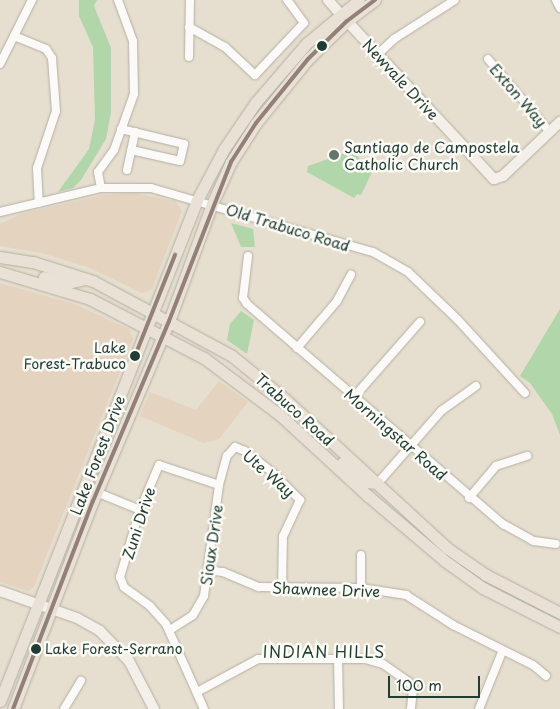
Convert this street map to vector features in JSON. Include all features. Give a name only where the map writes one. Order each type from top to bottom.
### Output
[{"type":"main road","name":"Lake Forest Drive","points":[[13,709],[97,492],[169,321],[212,204],[231,162],[256,123],[359,0]]},
{"type":"main road","name":"Lake Forest Drive","points":[[0,701],[197,200],[224,150],[256,102],[307,43],[344,17],[375,0]]},
{"type":"main road","name":"Trabuco Road","points":[[0,257],[22,260],[87,279],[169,321],[252,370],[447,548],[486,575],[560,612]]},
{"type":"main road","points":[[0,268],[14,270],[22,260]]},
{"type":"main road","name":"Trabuco Road","points":[[0,272],[90,299],[146,327],[244,385],[445,561],[483,588],[560,627]]},
{"type":"main road","points":[[17,276],[36,275],[68,283],[87,279]]},
{"type":"main road","points":[[324,456],[336,458],[365,482],[378,483]]},
{"type":"street","points":[[0,64],[32,0]]},
{"type":"street","points":[[101,188],[98,172],[114,150],[134,94],[133,42],[118,0]]},
{"type":"street","points":[[189,58],[190,0]]},
{"type":"street","points":[[189,27],[224,47],[255,75],[304,23],[287,0]]},
{"type":"street","name":"Newvale Drive","points":[[328,0],[487,173],[497,179],[550,132]]},
{"type":"street","points":[[378,54],[394,38],[455,0]]},
{"type":"street","points":[[556,0],[560,8]]},
{"type":"street","points":[[14,36],[46,49],[52,58],[56,111],[37,168],[39,203]]},
{"type":"street","name":"Exton Way","points":[[488,59],[550,132]]},
{"type":"street","points":[[550,132],[560,122]]},
{"type":"street","points":[[121,129],[184,144],[180,161],[132,150]]},
{"type":"street","points":[[127,170],[135,132]]},
{"type":"street","name":"Old Trabuco Road","points":[[0,212],[101,188],[151,188],[212,204],[372,252],[408,272],[525,393]]},
{"type":"street","name":"Morningstar Road","points":[[248,256],[243,298],[247,304],[469,498],[503,524],[534,541],[556,544]]},
{"type":"street","points":[[297,348],[337,301],[351,275]]},
{"type":"street","points":[[354,397],[420,322]]},
{"type":"street","points":[[378,483],[441,411],[476,386]]},
{"type":"street","name":"Sioux Drive","points":[[170,630],[197,610],[204,596],[220,485],[228,456],[235,447]]},
{"type":"street","name":"Ute Way","points":[[235,447],[246,451],[272,472],[300,500],[283,536],[282,588]]},
{"type":"street","points":[[469,498],[496,466],[527,456]]},
{"type":"street","name":"Zuni Drive","points":[[170,630],[156,611],[121,583],[140,510],[159,465],[166,464],[220,485]]},
{"type":"street","points":[[84,487],[140,510]]},
{"type":"street","points":[[361,555],[361,588]]},
{"type":"street","name":"Shawnee Drive","points":[[208,570],[223,572],[251,585],[282,588],[361,588],[406,595],[502,652],[533,665],[546,676]]},
{"type":"street","points":[[0,591],[90,624],[110,640],[129,661],[154,709]]},
{"type":"street","points":[[170,630],[204,709]]},
{"type":"street","points":[[480,709],[486,686],[502,652]]},
{"type":"street","points":[[197,692],[258,659],[338,658],[374,661],[409,682],[413,689],[411,709]]},
{"type":"street","points":[[338,658],[339,709]]},
{"type":"street","points":[[64,709],[81,681]]},
{"type":"shaded area","points":[[133,193],[175,201],[182,211],[152,289],[142,293],[90,268],[42,253],[0,246],[0,224],[21,214],[102,195]]},
{"type":"shaded area","points":[[0,283],[74,304],[129,329],[133,339],[34,587],[28,591],[0,582]]},
{"type":"shaded area","points":[[219,381],[248,402],[219,439],[204,443],[140,416],[150,392],[196,410]]},
{"type":"green space","points":[[79,0],[97,0],[94,6],[111,48],[111,112],[106,139],[81,180],[73,188],[58,192],[89,149],[95,120],[93,47],[79,16]]},
{"type":"green space","points":[[351,151],[373,170],[361,195],[357,194],[354,198],[307,172],[308,166]]},
{"type":"green space","points":[[231,223],[253,229],[255,247],[241,247]]},
{"type":"green space","points":[[560,309],[560,435],[552,414],[530,383],[520,376]]},
{"type":"green space","points":[[241,311],[254,320],[247,354],[227,340],[230,324]]},
{"type":"transit line","points":[[13,709],[93,501],[169,321],[231,162],[256,123],[308,59],[347,21],[375,0]]},
{"type":"transit line","points":[[135,356],[175,255]]},
{"type":"place","name":"Santiago de Campostela Catholic Church","points":[[334,155]]},
{"type":"place","name":"Lake Forest-Trabuco","points":[[135,356]]},
{"type":"place","name":"Lake Forest-Serrano","points":[[36,649]]},
{"type":"district","name":"INDIAN HILLS","points":[[324,651]]}]
